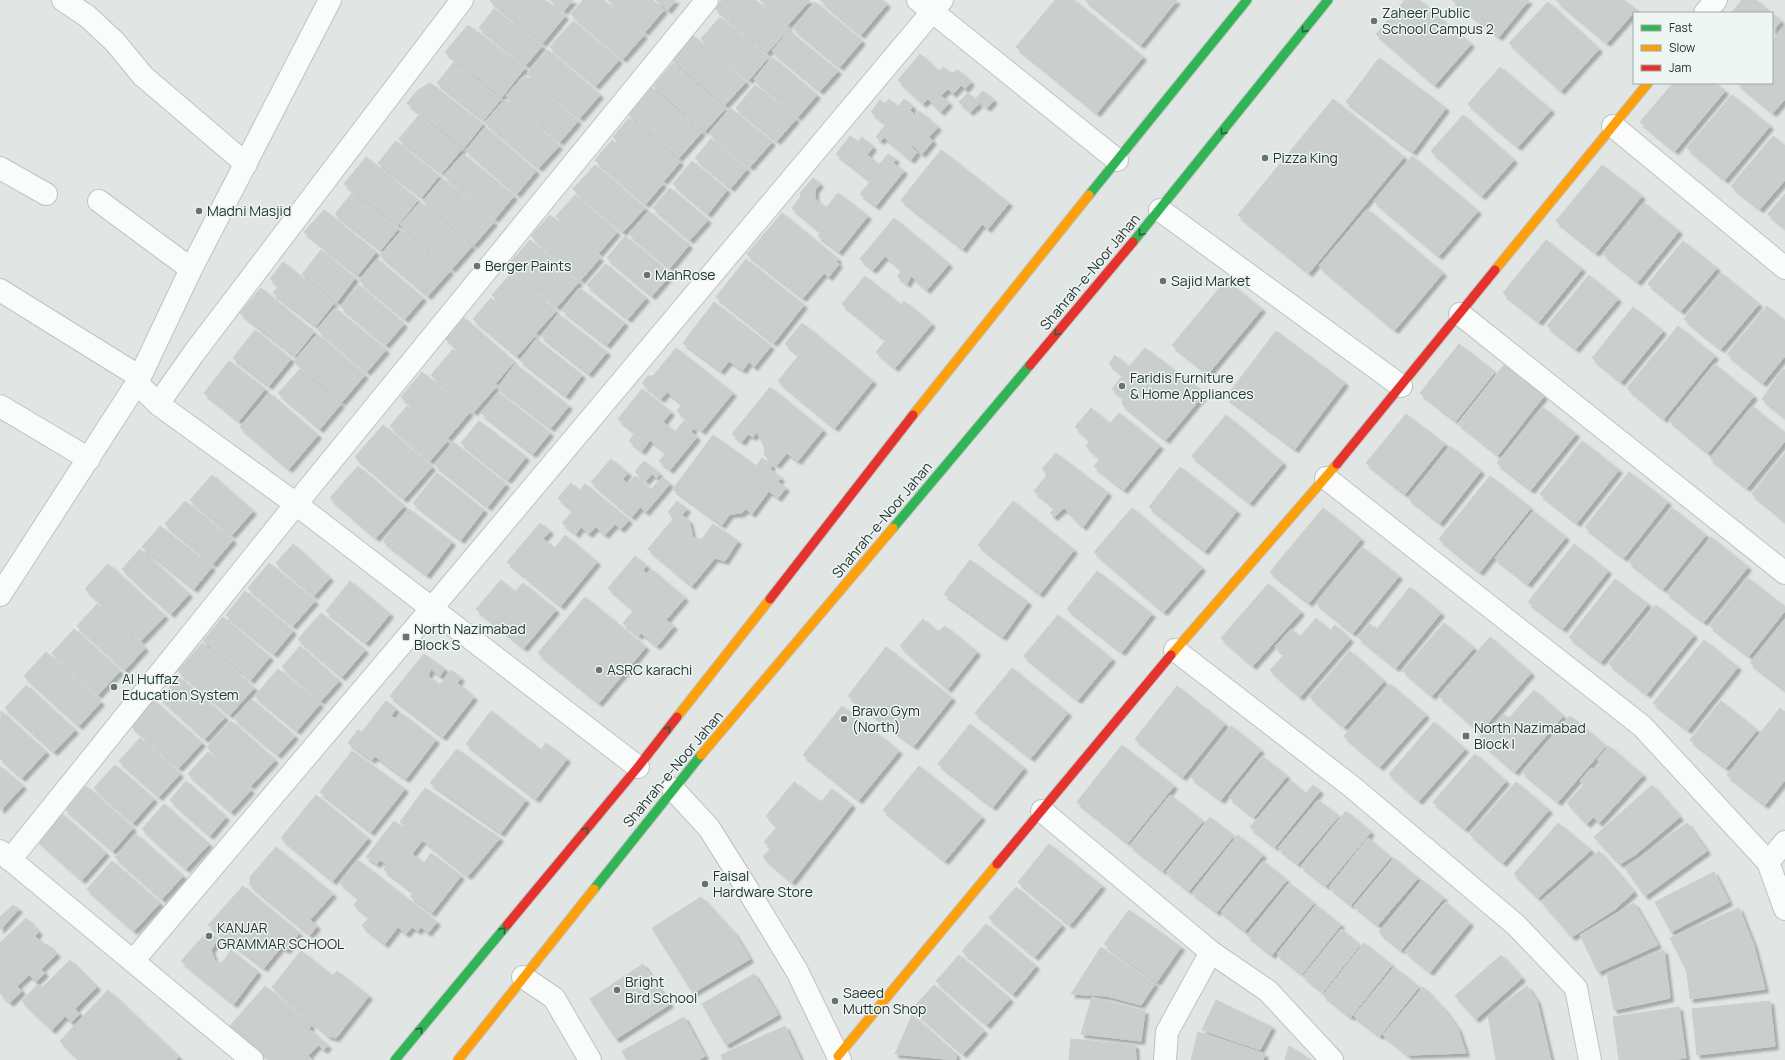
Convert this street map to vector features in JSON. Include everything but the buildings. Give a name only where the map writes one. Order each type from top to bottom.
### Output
[{"type":"main road","name":"Shahrah-e-Noor Jahan","points":[[395,1060],[638,767],[959,356],[1247,0]]},
{"type":"main road","name":"Shahrah-e-Noor Jahan","points":[[458,1060],[673,790],[1160,210],[1328,0]]},
{"type":"main road","points":[[839,1058],[1175,650],[1326,478],[1647,84]]},
{"type":"street","points":[[63,0],[87,16],[115,42],[143,76],[246,164]]},
{"type":"street","points":[[158,404],[194,353],[462,0]]},
{"type":"street","points":[[252,1060],[5,855],[296,504],[707,0]]},
{"type":"street","points":[[1706,12],[1716,0]]},
{"type":"street","points":[[0,595],[139,380],[190,269],[246,164],[323,3]]},
{"type":"street","points":[[133,961],[432,608],[931,4],[1117,160]]},
{"type":"street","points":[[1613,126],[1785,268]]},
{"type":"street","points":[[0,168],[46,194]]},
{"type":"street","points":[[99,200],[190,269]]},
{"type":"street","points":[[1160,210],[1401,386]]},
{"type":"street","points":[[0,290],[139,380],[158,404],[296,504],[638,767]]},
{"type":"street","points":[[1460,314],[1785,573]]},
{"type":"street","points":[[0,406],[89,459]]},
{"type":"street","points":[[1326,478],[1642,726],[1768,862],[1785,909]]},
{"type":"street","points":[[1175,650],[1351,786],[1516,925],[1576,988],[1590,1060]]},
{"type":"street","points":[[673,790],[709,828],[746,887],[797,971],[839,1058]]},
{"type":"street","points":[[1042,811],[1211,952],[1268,991],[1332,1060]]},
{"type":"street","points":[[1768,862],[1785,842]]},
{"type":"street","points":[[1166,1060],[1167,1032],[1211,952]]},
{"type":"street","points":[[523,977],[554,998],[590,1060]]},
{"type":"traffic: fast","points":[[1089,195],[1247,0]]},
{"type":"traffic: fast","points":[[1133,242],[1328,0]]},
{"type":"traffic: fast","points":[[893,528],[1030,365]]},
{"type":"traffic: fast","points":[[594,889],[701,755]]},
{"type":"traffic: fast","points":[[395,1060],[507,925]]},
{"type":"traffic: slow","points":[[1495,270],[1647,84]]},
{"type":"traffic: slow","points":[[913,415],[1089,195]]},
{"type":"traffic: slow","points":[[1171,655],[1337,464]]},
{"type":"traffic: slow","points":[[701,755],[893,528]]},
{"type":"traffic: slow","points":[[677,717],[770,599]]},
{"type":"traffic: slow","points":[[838,1056],[997,864]]},
{"type":"traffic: slow","points":[[458,1060],[594,889]]},
{"type":"traffic: jam","points":[[1030,365],[1133,242]]},
{"type":"traffic: jam","points":[[1337,464],[1495,270]]},
{"type":"traffic: jam","points":[[770,599],[913,415]]},
{"type":"traffic: jam","points":[[997,864],[1171,655]]},
{"type":"traffic: jam","points":[[507,925],[638,767],[677,717]]},
{"type":"place","name":"Zaheer Public School Campus 2","points":[[1374,21]]},
{"type":"place","name":"Pizza King","points":[[1265,158]]},
{"type":"place","name":"Madni Masjid","points":[[199,211]]},
{"type":"place","name":"Berger Paints","points":[[477,266]]},
{"type":"place","name":"MahRose","points":[[647,275]]},
{"type":"place","name":"Sajid Market","points":[[1163,281]]},
{"type":"place","name":"Faridis Furniture & Home Appliances","points":[[1122,386]]},
{"type":"place","name":"North Nazimabad Block S","points":[[406,637]]},
{"type":"place","name":"ASRC karachi","points":[[599,670]]},
{"type":"place","name":"Al Huffaz Education System","points":[[114,687]]},
{"type":"place","name":"Bravo Gym (North)","points":[[844,719]]},
{"type":"place","name":"North Nazimabad Block I","points":[[1466,736]]},
{"type":"place","name":"Faisal Hardware Store","points":[[705,884]]},
{"type":"place","name":"KANJAR GRAMMAR SCHOOL","points":[[209,936]]},
{"type":"place","name":"Bright Bird School","points":[[617,990]]},
{"type":"place","name":"Saeed Mutton Shop","points":[[835,1001]]}]
